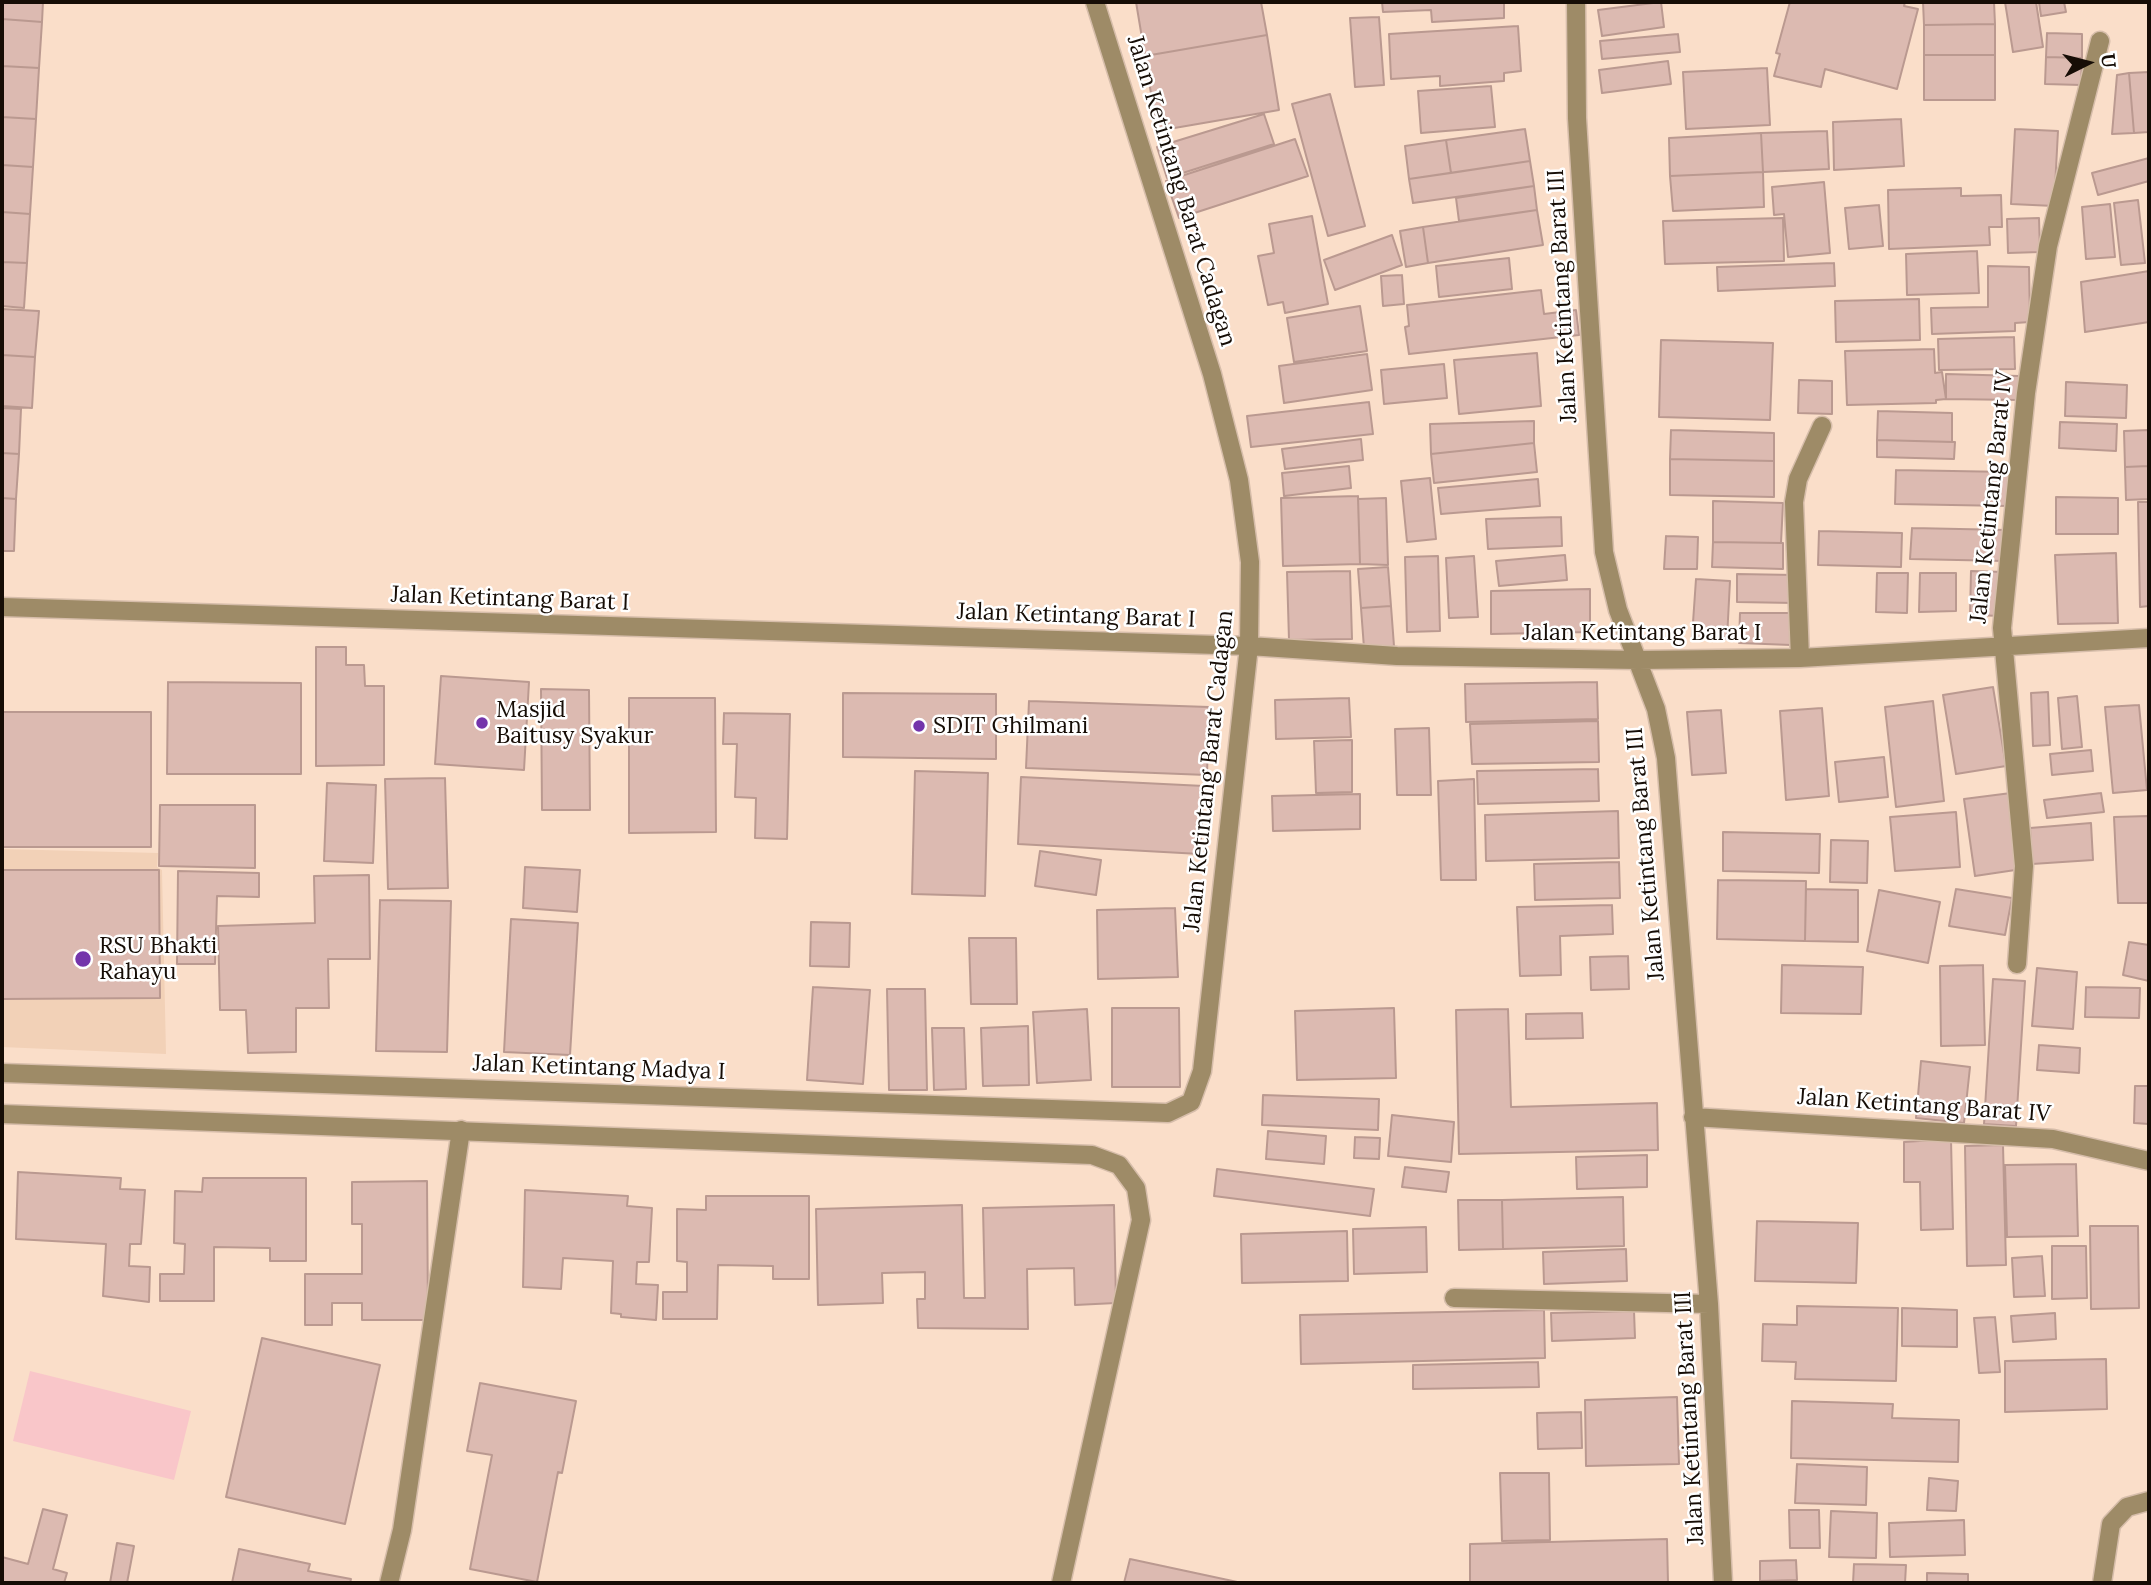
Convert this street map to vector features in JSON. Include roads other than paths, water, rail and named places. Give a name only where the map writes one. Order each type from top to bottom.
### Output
[{"type":"street","name":"Jalan Ketintang Barat Cadagan","points":[[1095,2],[1212,374],[1239,480],[1251,562],[1250,646],[1202,1071],[1191,1102]]},
{"type":"street","name":"Jalan Ketintang Barat III","points":[[1576,2],[1577,118],[1604,552],[1618,610],[1656,709],[1666,758],[1709,1304],[1723,1583]]},
{"type":"street","name":"Jalan Ketintang Barat IV","points":[[2017,964],[2024,866],[2001,646],[2026,393],[2048,246],[2100,41]]},
{"type":"street","points":[[1800,658],[1794,502],[1798,479],[1822,426]]},
{"type":"street","name":"Jalan Ketintang Barat I","points":[[2,607],[1250,646],[1397,656],[1638,660],[1800,658],[2149,638]]},
{"type":"street","name":"Jalan Ketintang Madya I","points":[[2,1073],[1168,1113],[1191,1102]]},
{"type":"street","points":[[2,1114],[1092,1155],[1119,1165],[1136,1188],[1141,1220],[1061,1583]]},
{"type":"street","name":"Jalan Ketintang Barat IV","points":[[1693,1117],[2053,1139],[2149,1161]]},
{"type":"street","points":[[389,1583],[401,1530],[461,1130]]},
{"type":"street","points":[[1454,1298],[1709,1304]]},
{"type":"street","points":[[2102,1583],[2111,1524],[2127,1507],[2149,1501]]},
{"type":"place","name":"Masjid Baitusy Syakur","points":[[482,723]]},
{"type":"place","name":"SDIT Ghilmani","points":[[919,726]]},
{"type":"place","name":"RSU Bhakti Rahayu","points":[[83,959]]}]
